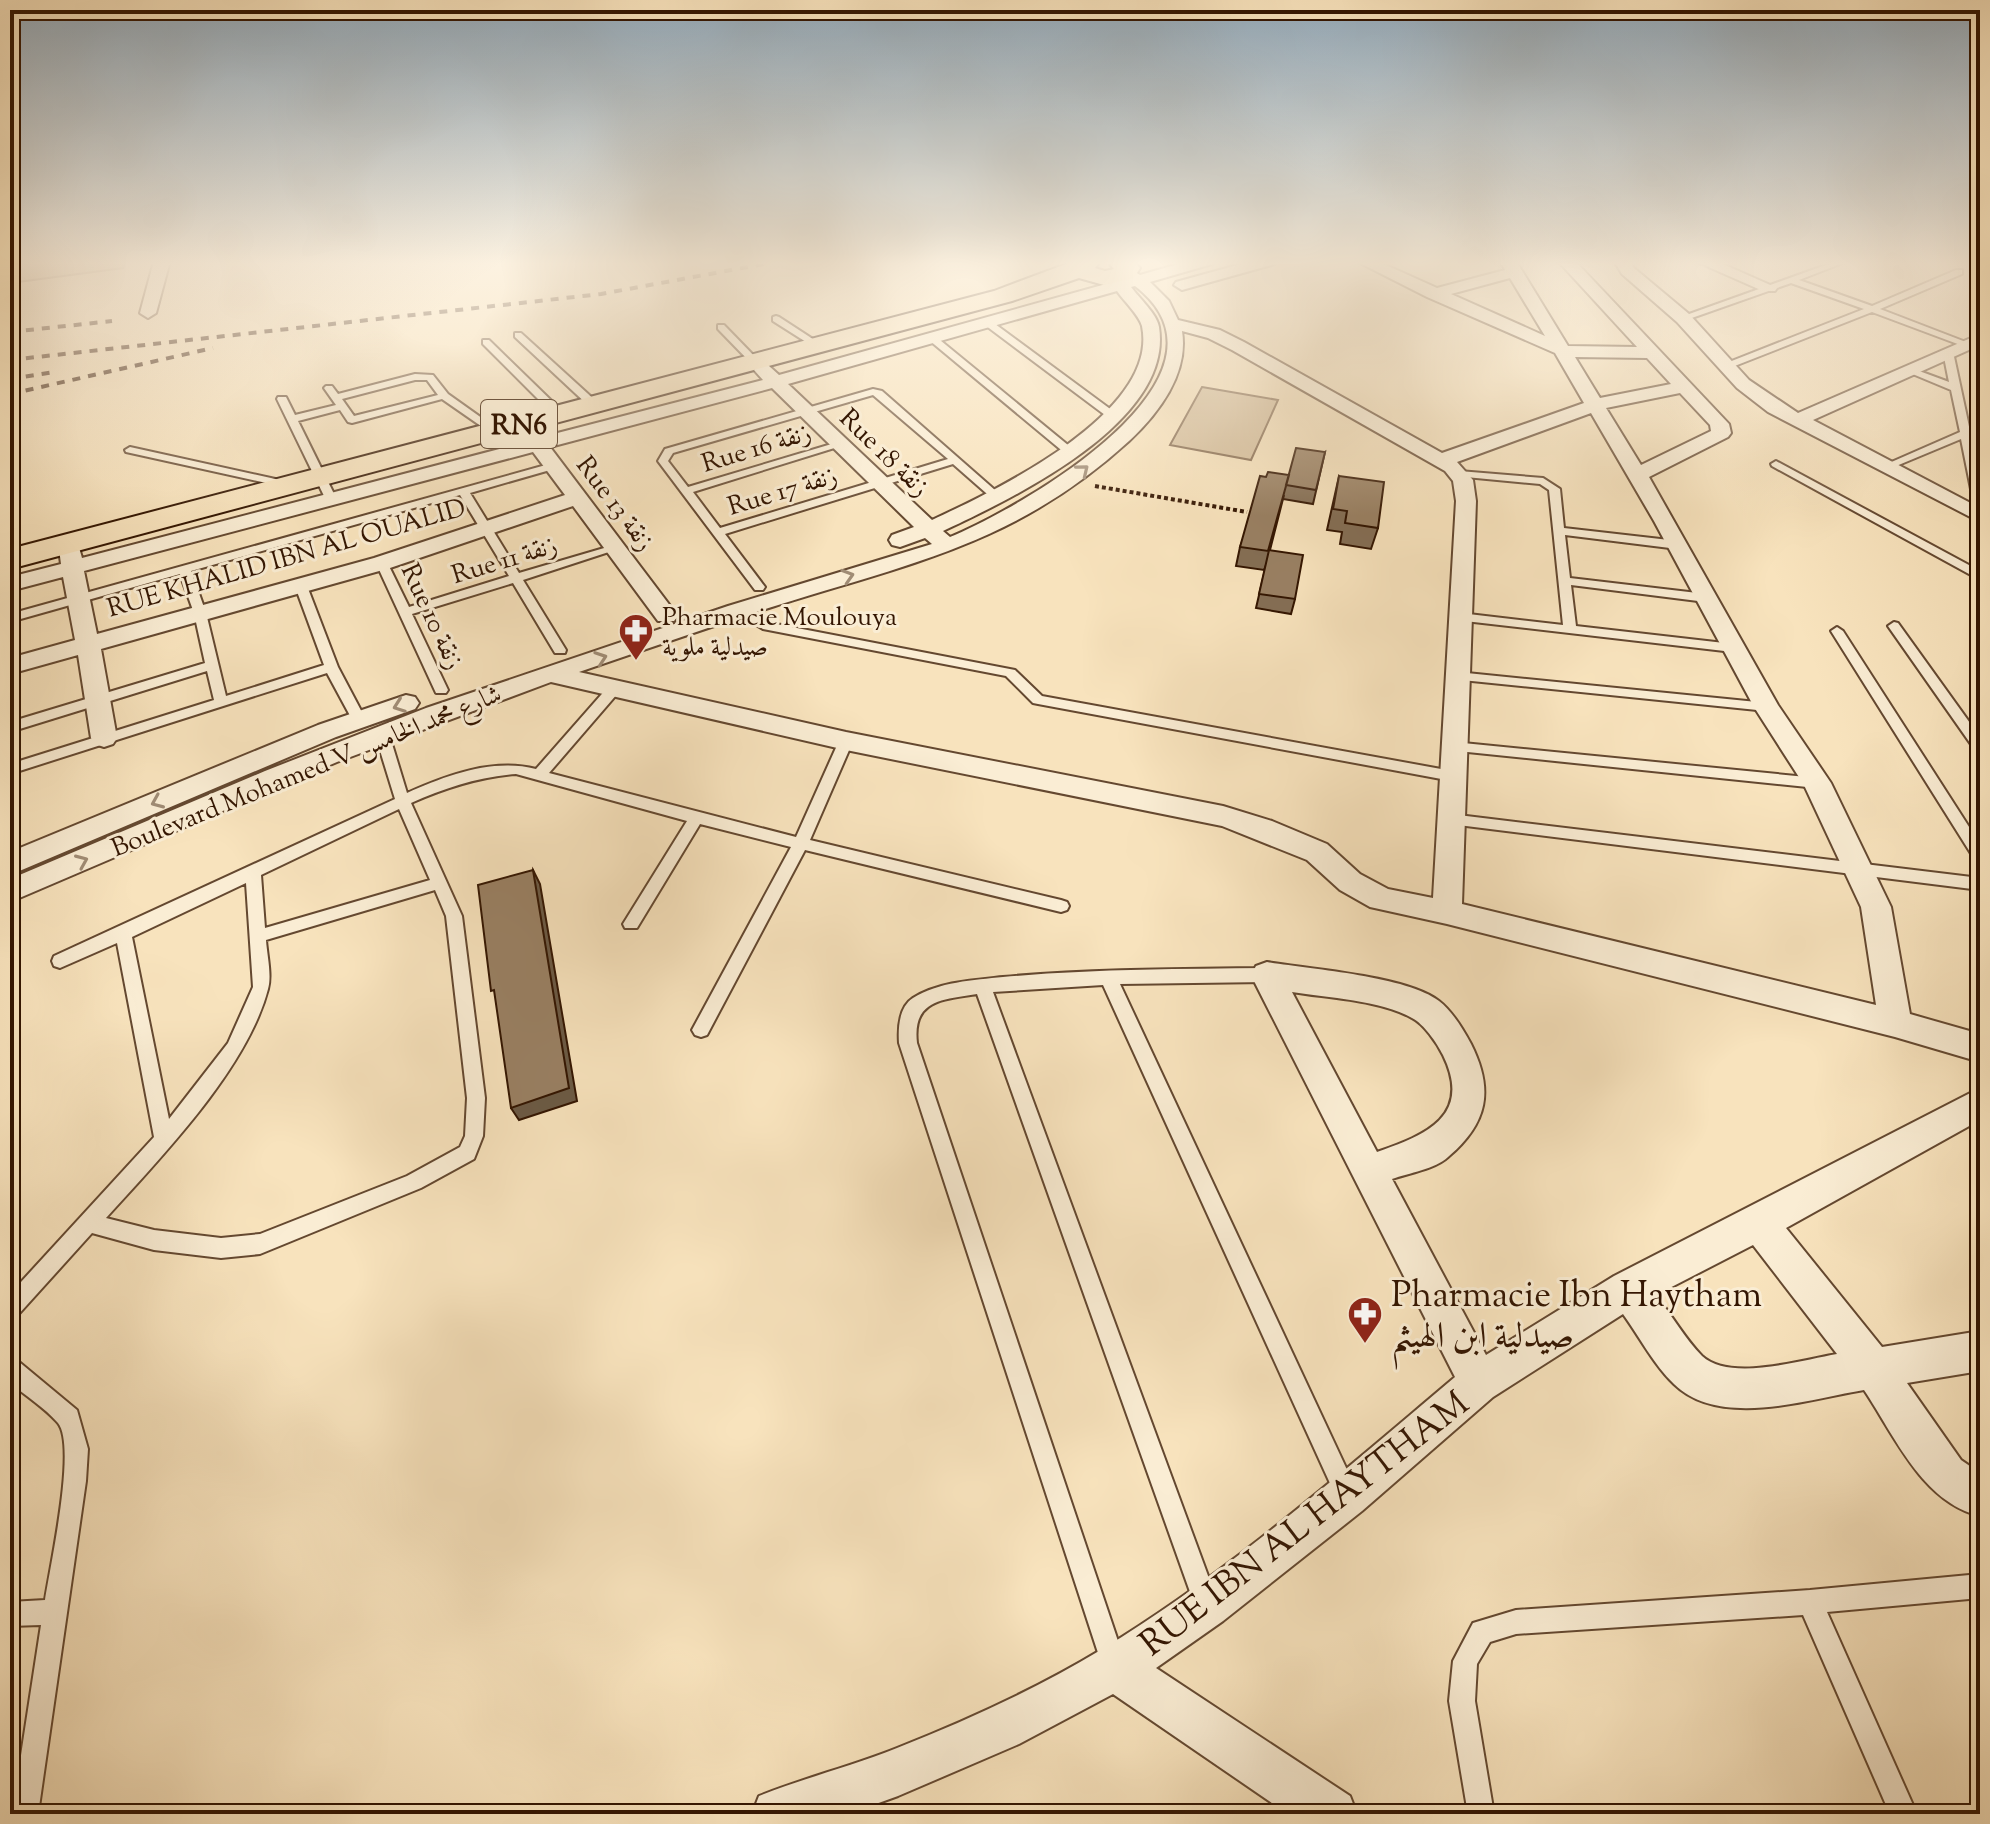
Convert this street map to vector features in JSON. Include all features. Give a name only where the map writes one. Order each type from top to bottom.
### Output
[{"type":"main road","name":"RN6","points":[[10,559],[71,555],[292,485],[325,488],[518,433],[559,414],[813,346]]},
{"type":"street","points":[[10,584],[71,555],[518,433],[775,382],[903,346]]},
{"type":"street","name":"Boulevard Mohamed V شارع محمد الخامس","points":[[10,864],[370,727],[556,662],[666,616],[930,530],[998,498],[1070,452],[1113,416],[1138,386],[1148,367],[1151,346]]},
{"type":"street","name":"Boulevard Mohamed V شارع محمد الخامس","points":[[10,891],[370,727],[441,690],[556,662],[740,610],[946,546],[1016,515],[1072,478],[1120,439],[1154,402],[1173,357],[1174,346]]},
{"type":"street","points":[[1238,346],[1440,461],[1459,474],[1466,490],[1447,912]]},
{"type":"street","points":[[1553,346],[1564,351],[1653,353]]},
{"type":"street","points":[[1561,346],[1678,545],[1767,707],[1817,783],[1861,871],[1876,907],[1895,1023]]},
{"type":"street","points":[[1638,475],[1721,433],[1719,424],[1646,346]]},
{"type":"street","points":[[1709,346],[1759,396],[1795,421],[1980,516]]},
{"type":"street","points":[[1795,421],[1962,346]]},
{"type":"street","name":"Rue 18 زنقة","points":[[755,362],[946,546]]},
{"type":"street","points":[[1440,461],[1596,405],[1684,387]]},
{"type":"street","name":"Rue 13 زنقة","points":[[518,433],[553,466],[666,616]]},
{"type":"street","name":"RUE KHALID IBN AL OUALID","points":[[10,666],[382,563],[577,498]]},
{"type":"street","points":[[71,555],[100,699],[104,738]]},
{"type":"street","points":[[556,662],[613,690],[846,741],[1186,808],[1262,828],[1317,852],[1350,882],[1381,899],[1447,912],[1895,1023],[1980,1048]]},
{"type":"street","points":[[1267,975],[1402,998],[1427,1010],[1451,1038],[1463,1062],[1470,1091],[1463,1117],[1434,1148],[1369,1171]]},
{"type":"street","points":[[1267,975],[1479,1383]]},
{"type":"street","name":"RUE IBN AL HAYTHAM","points":[[777,1814],[911,1766],[1002,1727],[1115,1668],[1207,1605],[1347,1496],[1479,1383],[1628,1289],[1759,1223],[1980,1103]]},
{"type":"street","points":[[1759,1223],[1873,1368],[1946,1475],[1980,1495]]},
{"type":"street","points":[[1628,1289],[1689,1371],[1714,1385],[1743,1390],[1980,1351]]},
{"type":"street","points":[[1115,1668],[1332,1814]]},
{"type":"lane","points":[[490,346],[559,414]]},
{"type":"lane","points":[[530,346],[594,405]]},
{"type":"lane","points":[[740,346],[755,362]]},
{"type":"lane","points":[[942,346],[1070,452]]},
{"type":"lane","points":[[1019,346],[1113,416]]},
{"type":"lane","points":[[1727,366],[1778,346]]},
{"type":"lane","points":[[1965,346],[1956,388],[1963,434],[1980,504]]},
{"type":"lane","points":[[1908,370],[1956,388]]},
{"type":"lane","points":[[293,419],[422,376],[430,377],[444,396],[518,433]]},
{"type":"lane","points":[[329,388],[349,420],[444,396]]},
{"type":"lane","points":[[759,587],[663,461],[669,451],[857,395],[879,393],[998,498]]},
{"type":"lane","points":[[282,399],[325,488]]},
{"type":"lane","points":[[1885,467],[1963,434]]},
{"type":"lane","name":"Rue 16 زنقة","points":[[685,491],[839,445]]},
{"type":"lane","points":[[130,450],[292,485]]},
{"type":"lane","name":"Rue 17 زنقة","points":[[716,533],[953,461]]},
{"type":"lane","points":[[1776,464],[1980,576]]},
{"type":"lane","points":[[10,618],[553,466]]},
{"type":"lane","points":[[1459,474],[1549,484],[1557,495],[1570,629]]},
{"type":"lane","points":[[464,492],[516,578],[556,662]]},
{"type":"lane","points":[[1559,531],[1678,545]]},
{"type":"lane","name":"Rue 11 زنقة","points":[[405,612],[615,548]]},
{"type":"lane","name":"Rue 10 زنقة","points":[[382,563],[441,690]]},
{"type":"lane","points":[[184,569],[200,613],[221,702]]},
{"type":"lane","points":[[1566,581],[1706,598]]},
{"type":"lane","points":[[89,1223],[154,1240],[221,1248],[260,1244],[414,1182],[467,1153],[474,1136],[476,1098],[454,916],[370,727],[331,667],[301,586]]},
{"type":"lane","points":[[740,610],[767,626],[1010,673],[1038,700],[1452,776]]},
{"type":"lane","points":[[1460,617],[1733,648]]},
{"type":"lane","points":[[1894,626],[1980,747]]},
{"type":"lane","points":[[1837,631],[1980,856]]},
{"type":"lane","points":[[10,727],[212,665]]},
{"type":"lane","points":[[10,769],[331,667]]},
{"type":"lane","points":[[1457,676],[1767,707]]},
{"type":"lane","points":[[538,776],[613,690]]},
{"type":"lane","points":[[701,1030],[801,843],[846,741]]},
{"type":"lane","points":[[1453,747],[1817,783]]},
{"type":"lane","points":[[60,961],[403,802],[467,776],[494,769],[516,769],[696,818],[1061,906]]},
{"type":"lane","points":[[631,924],[696,818]]},
{"type":"lane","points":[[1450,819],[1980,884]]},
{"type":"lane","points":[[10,1309],[164,1140],[235,1048],[261,987],[253,872]]},
{"type":"lane","points":[[256,937],[439,883]]},
{"type":"lane","points":[[123,934],[164,1140]]},
{"type":"lane","points":[[1115,1668],[908,1043],[907,1022],[919,1003],[930,996],[983,987],[1108,977],[1267,975]]},
{"type":"lane","points":[[1108,977],[1347,1496]]},
{"type":"lane","points":[[983,987],[1207,1605]]},
{"type":"lane","points":[[10,1111],[10,1117]]},
{"type":"lane","points":[[10,1369],[69,1418],[77,1449],[25,1814]]},
{"type":"lane","points":[[1481,1814],[1462,1701],[1465,1661],[1482,1632],[1516,1622],[1810,1602],[1980,1586]]},
{"type":"lane","points":[[1810,1602],[1904,1814]]},
{"type":"lane","points":[[10,1614],[55,1612]]},
{"type":"path","points":[[1072,478],[1096,486],[1247,512]]},
{"type":"shaded area","points":[[1202,387],[1278,400],[1251,460],[1170,445]]},
{"type":"building","points":[[1296,448],[1325,452],[1316,490],[1286,485]]},
{"type":"building","points":[[1268,472],[1289,475],[1268,551],[1240,547],[1260,476],[1266,477]]},
{"type":"building","points":[[1339,476],[1384,482],[1378,528],[1345,523],[1347,511],[1333,509]]},
{"type":"building","points":[[1269,550],[1303,555],[1295,599],[1259,594]]},
{"type":"building","points":[[533,870],[569,1088],[511,1108],[494,990],[491,991],[478,885]]},
{"type":"railway","points":[[10,360],[134,346]]},
{"type":"railway","points":[[10,394],[213,348]]},
{"type":"railway","points":[[10,379],[54,372]]},
{"type":"place","name":"Pharmacie Moulouya صيدلية ملوية","points":[[636,662]]},
{"type":"place","name":"Pharmacie Ibn Haytham صيدلية ابن الهيثم","points":[[1365,1345]]}]
